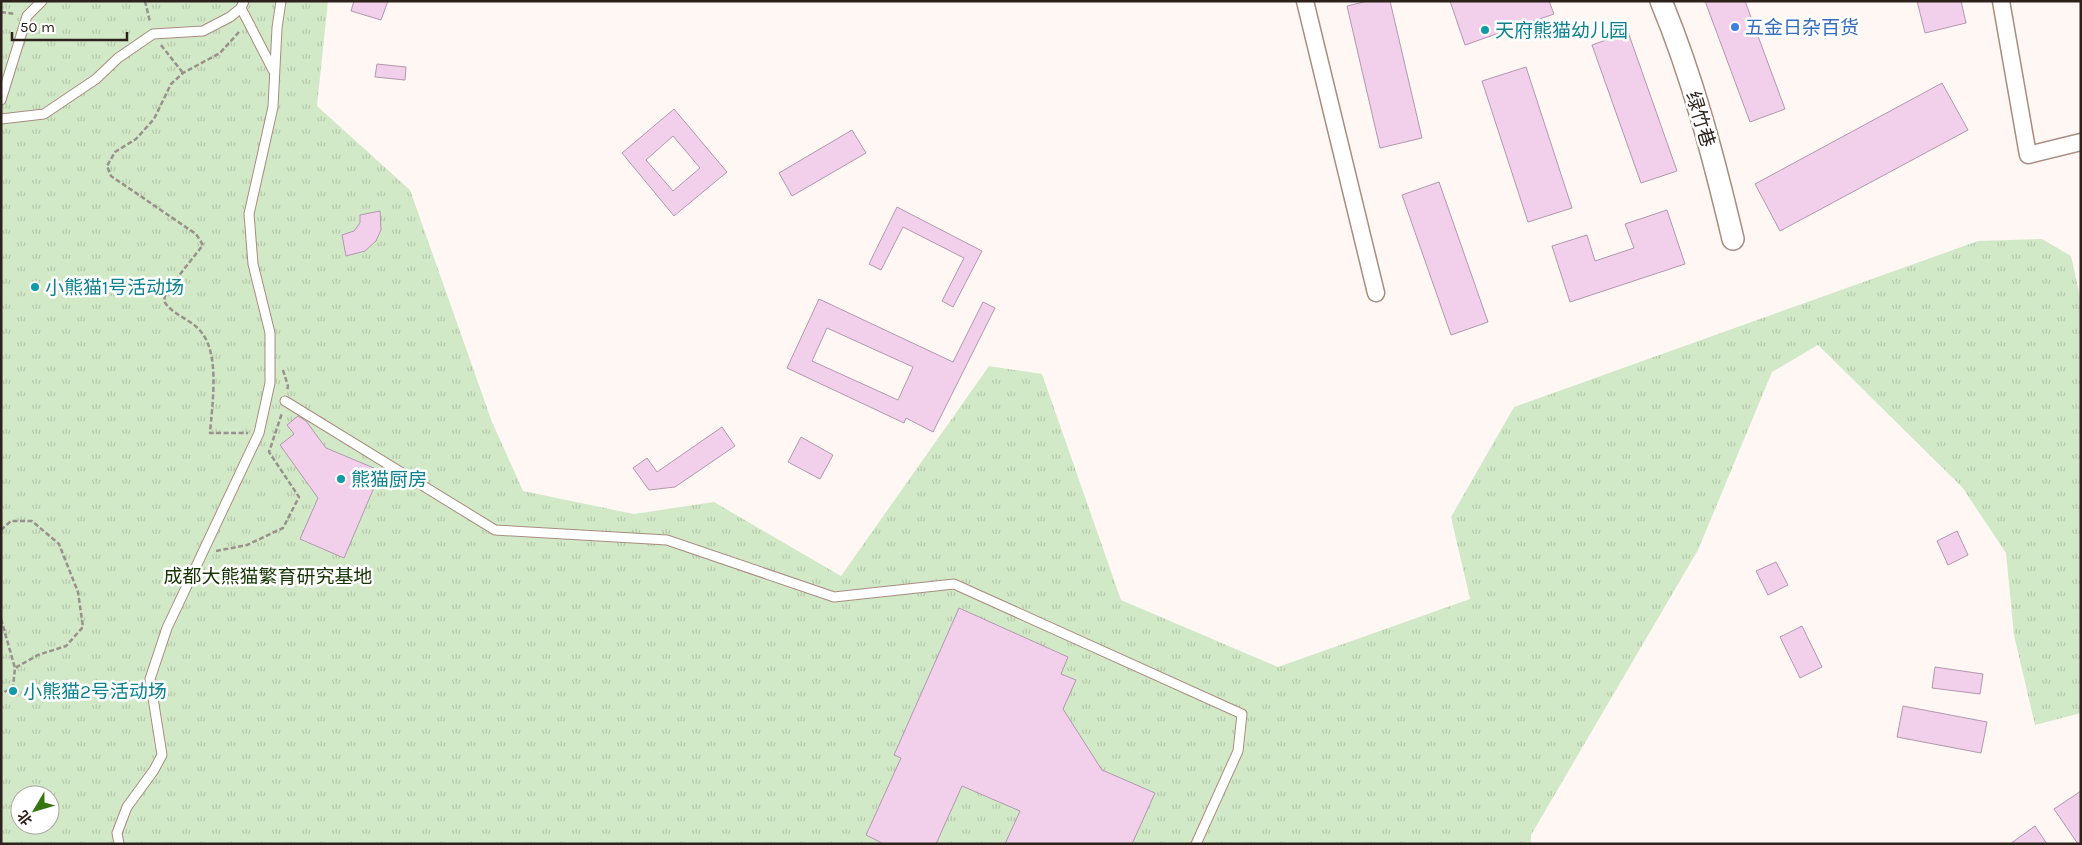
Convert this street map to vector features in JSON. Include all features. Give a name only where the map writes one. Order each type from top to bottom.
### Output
[{"type":"street","points":[[1305,1],[1376,293]]},
{"type":"street","name":"绿竹巷","points":[[1661,1],[1672,27],[1716,167],[1733,239]]},
{"type":"street","points":[[2001,1],[2028,155],[2081,142]]},
{"type":"lane","points":[[1,100],[26,16],[42,1]]},
{"type":"lane","points":[[119,844],[117,833],[127,807],[154,770],[162,755],[150,678],[167,628],[259,432],[270,383],[270,333],[252,264],[248,214],[273,107],[274,70],[281,1]]},
{"type":"lane","points":[[1,119],[44,114],[96,79],[118,58],[153,34],[202,31],[243,5],[274,70]]},
{"type":"lane","points":[[285,400],[495,530],[667,540],[834,597],[954,584],[1242,714],[1238,751],[1196,844]]},
{"type":"path","points":[[249,21],[220,53],[183,73],[171,84],[154,119],[136,139],[115,152],[107,166],[111,176],[196,234],[203,245],[166,292],[164,301],[169,310],[191,321],[204,334],[214,369],[210,433],[259,432]]},
{"type":"path","points":[[201,555],[247,545],[283,528],[299,497],[269,452],[288,386],[282,368]]},
{"type":"path","points":[[1,530],[11,521],[32,521],[59,544],[78,592],[83,627],[66,646],[38,655],[15,668]]},
{"type":"path","points":[[1,619],[15,668],[13,687],[1,694]]},
{"type":"green space","name":"成都大熊猫繁育研究基地","points":[[1,1],[328,1],[317,106],[410,190],[492,422],[523,491],[634,514],[714,502],[841,576],[989,366],[1042,374],[1121,600],[1278,667],[1470,599],[1451,517],[1514,407],[1978,241],[2042,239],[2071,256],[2081,301],[2081,713],[2035,725],[2014,635],[2006,553],[1962,487],[1818,345],[1772,372],[1698,550],[1531,835],[1531,844],[1,844]]},
{"type":"building","points":[[354,1],[388,1],[381,20],[351,11]]},
{"type":"building","points":[[1368,1],[1390,1],[1422,138],[1380,148],[1347,6]]},
{"type":"building","name":"天府熊猫幼儿园","points":[[1450,1],[1549,1],[1554,14],[1465,45]]},
{"type":"building","points":[[1705,1],[1745,1],[1785,109],[1750,122]]},
{"type":"building","points":[[1917,1],[1961,1],[1966,23],[1925,33]]},
{"type":"building","points":[[1628,32],[1677,171],[1641,183],[1592,45]]},
{"type":"building","points":[[377,64],[406,67],[405,80],[375,77]]},
{"type":"building","points":[[1526,67],[1572,208],[1528,222],[1482,81]]},
{"type":"building","points":[[1942,83],[1968,130],[1780,231],[1755,184]]},
{"type":"building","points":[[674,109],[727,172],[674,216],[622,153]],"holes":[[[673,136],[700,168],[673,191],[646,160]]]},
{"type":"building","points":[[852,130],[866,153],[792,196],[779,173]]},
{"type":"building","points":[[1439,182],[1488,322],[1451,335],[1402,195]]},
{"type":"building","points":[[897,207],[982,251],[953,307],[942,301],[964,258],[903,227],[881,270],[869,264]]},
{"type":"building","points":[[1667,210],[1685,264],[1570,302],[1552,246],[1587,235],[1595,261],[1634,248],[1625,224]]},
{"type":"building","points":[[380,211],[381,230],[376,241],[365,251],[346,256],[342,235],[354,231],[360,223],[360,215]]},
{"type":"building","points":[[819,299],[953,362],[983,302],[995,308],[933,432],[906,418],[904,423],[787,368]],"holes":[[[827,328],[913,367],[898,400],[812,361]]]},
{"type":"building","name":"熊猫厨房","points":[[298,416],[306,421],[326,448],[381,471],[344,558],[300,539],[318,498],[280,445],[294,434],[287,425]]},
{"type":"building","points":[[722,427],[735,446],[675,487],[649,490],[633,468],[647,458],[657,472]]},
{"type":"building","points":[[801,437],[833,455],[820,479],[788,462]]},
{"type":"building","points":[[1957,531],[1968,555],[1948,565],[1937,541]]},
{"type":"building","points":[[1776,562],[1788,585],[1768,595],[1756,571]]},
{"type":"building","points":[[959,608],[1068,657],[1061,674],[1076,680],[1063,709],[1102,770],[1155,793],[1132,844],[1005,844],[1020,811],[962,786],[936,844],[884,844],[866,835],[901,758],[894,755]]},
{"type":"building","points":[[1802,626],[1822,667],[1800,678],[1780,637]]},
{"type":"building","points":[[1935,667],[1983,674],[1980,694],[1932,688]]},
{"type":"building","points":[[1903,706],[1987,722],[1981,753],[1897,737]]},
{"type":"building","points":[[2081,791],[2081,844],[2078,844],[2054,809]]},
{"type":"building","points":[[2035,826],[2047,844],[2010,844]]},
{"type":"place","name":"五金日杂百货","points":[[1735,27]]},
{"type":"place","name":"天府熊猫幼儿园","points":[[1485,30]]},
{"type":"place","name":"小熊猫1号活动场","points":[[35,287]]},
{"type":"place","name":"熊猫厨房","points":[[341,479]]},
{"type":"place","name":"小熊猫2号活动场","points":[[13,691]]}]
